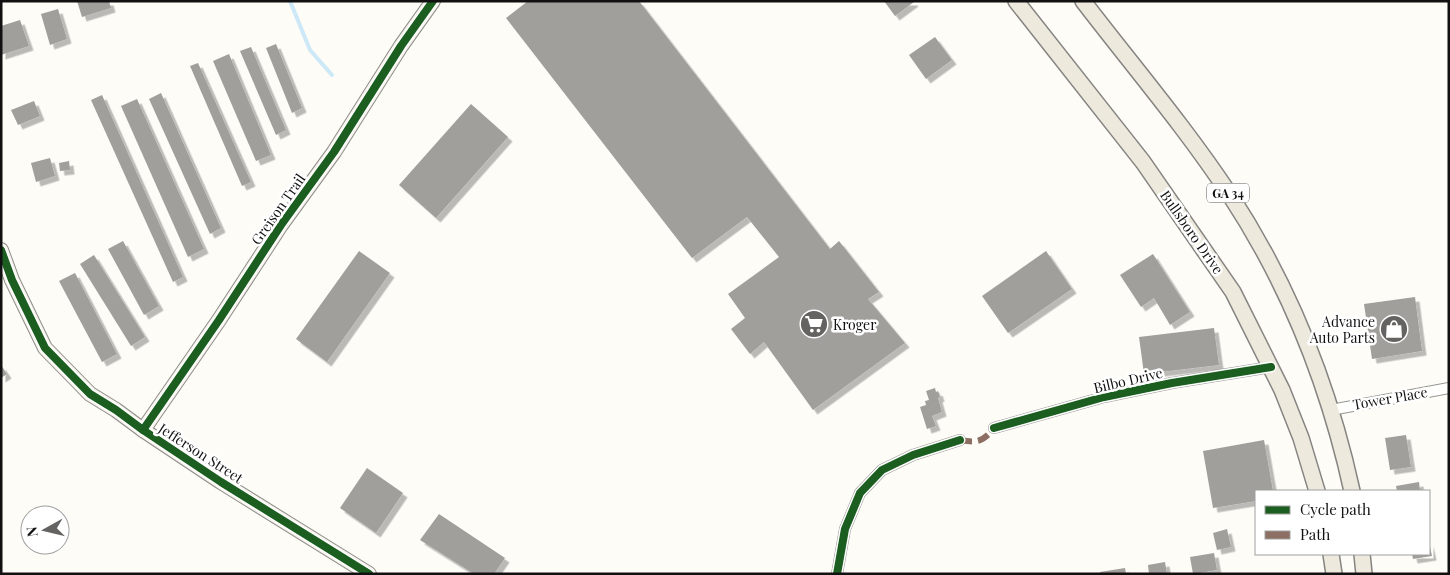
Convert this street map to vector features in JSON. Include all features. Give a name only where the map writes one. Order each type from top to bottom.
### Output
[{"type":"main road","name":"Bullsboro Drive","points":[[1016,1],[1143,162],[1233,292],[1271,367],[1295,422],[1317,490]]},
{"type":"main road","name":"GA 34","points":[[1083,1],[1211,167],[1249,226],[1287,297],[1318,371],[1331,410],[1352,490]]},
{"type":"main road","points":[[1331,555],[1334,574]]},
{"type":"main road","points":[[1362,555],[1364,574]]},
{"type":"street","name":"Greison Trail","points":[[143,430],[219,320],[281,225],[334,152],[401,46],[433,1]]},
{"type":"street","name":"Jefferson Street","points":[[1,250],[12,280],[45,348],[90,394],[221,482],[369,574]]},
{"type":"street","name":"Bilbo Drive","points":[[994,428],[1104,398],[1172,383],[1271,367]]},
{"type":"street","name":"Tower Place","points":[[1331,410],[1449,388]]},
{"type":"street","points":[[837,574],[845,529],[860,493],[882,470],[913,455],[960,440]]},
{"type":"building","points":[[77,1],[109,1],[111,8],[82,17]]},
{"type":"building","points":[[528,1],[639,1],[830,249],[839,241],[879,292],[868,299],[905,343],[813,410],[764,342],[750,354],[731,329],[745,318],[728,294],[779,257],[747,217],[692,258],[506,18]]},
{"type":"building","points":[[884,1],[913,1],[914,2],[895,16]]},
{"type":"building","points":[[58,9],[67,39],[50,45],[41,14]]},
{"type":"building","points":[[20,20],[29,46],[1,55],[1,26]]},
{"type":"building","points":[[935,37],[952,60],[926,79],[909,55]]},
{"type":"building","points":[[276,44],[302,108],[292,113],[266,48]]},
{"type":"building","points":[[251,47],[286,130],[276,135],[240,51]]},
{"type":"building","points":[[229,54],[271,155],[256,161],[213,61]]},
{"type":"building","points":[[198,63],[251,182],[242,186],[190,66]]},
{"type":"building","points":[[161,93],[221,228],[210,234],[149,99]]},
{"type":"building","points":[[102,95],[183,277],[173,282],[91,100]]},
{"type":"building","points":[[137,99],[204,249],[188,257],[121,106]]},
{"type":"building","points":[[34,101],[40,116],[18,125],[11,110]]},
{"type":"building","points":[[471,104],[508,137],[436,218],[399,185]]},
{"type":"building","points":[[50,158],[55,176],[36,182],[31,163]]},
{"type":"building","points":[[69,161],[70,170],[60,171],[59,163]]},
{"type":"building","points":[[123,241],[159,306],[144,315],[108,249]]},
{"type":"building","points":[[359,251],[390,273],[327,362],[296,339]]},
{"type":"building","points":[[1046,251],[1072,289],[1008,333],[982,296]]},
{"type":"building","points":[[1153,254],[1190,312],[1170,325],[1154,298],[1141,307],[1120,275]]},
{"type":"building","points":[[94,255],[145,337],[131,346],[80,264]]},
{"type":"building","points":[[75,273],[117,354],[102,362],[59,281]]},
{"type":"building","points":[[1415,297],[1422,351],[1372,359],[1364,304]]},
{"type":"building","points":[[1214,328],[1219,365],[1144,374],[1139,337]]},
{"type":"building","points":[[1,365],[7,374],[1,378]]},
{"type":"building","points":[[935,388],[940,397],[938,398],[942,412],[932,416],[936,426],[927,429],[920,407],[926,405],[925,401],[929,400],[926,391]]},
{"type":"building","points":[[1406,435],[1411,467],[1390,470],[1385,438]]},
{"type":"building","points":[[1264,440],[1273,490],[1255,490],[1255,501],[1213,508],[1203,451]]},
{"type":"building","points":[[367,468],[403,493],[376,533],[340,508]]},
{"type":"building","points":[[1419,482],[1420,490],[1397,490],[1396,486]]},
{"type":"building","points":[[439,514],[505,558],[494,574],[474,574],[420,540]]},
{"type":"building","points":[[1227,529],[1231,547],[1217,550],[1213,533]]},
{"type":"building","points":[[1430,547],[1432,556],[1413,559],[1412,555],[1430,555]]},
{"type":"building","points":[[1214,553],[1217,570],[1193,574],[1190,557]]},
{"type":"building","points":[[1165,562],[1167,574],[1149,574],[1148,565]]},
{"type":"building","points":[[1125,568],[1126,574],[1100,574],[1100,572]]},
{"type":"waterway","points":[[290,1],[310,50],[332,75]]},
{"type":"marked path","points":[[960,440],[983,439],[994,428]]},
{"type":"cycle path","points":[[143,430],[219,320],[281,225],[334,152],[401,46],[433,1]]},
{"type":"cycle path","points":[[1,250],[12,280],[45,348],[90,394],[221,482],[369,574]]},
{"type":"cycle path","points":[[994,428],[1104,397],[1172,383],[1271,367]]},
{"type":"cycle path","points":[[837,574],[845,529],[860,493],[882,470],[913,455],[960,440]]},
{"type":"place","name":"Kroger","points":[[814,324]]},
{"type":"place","name":"Advance Auto Parts","points":[[1394,329]]}]
